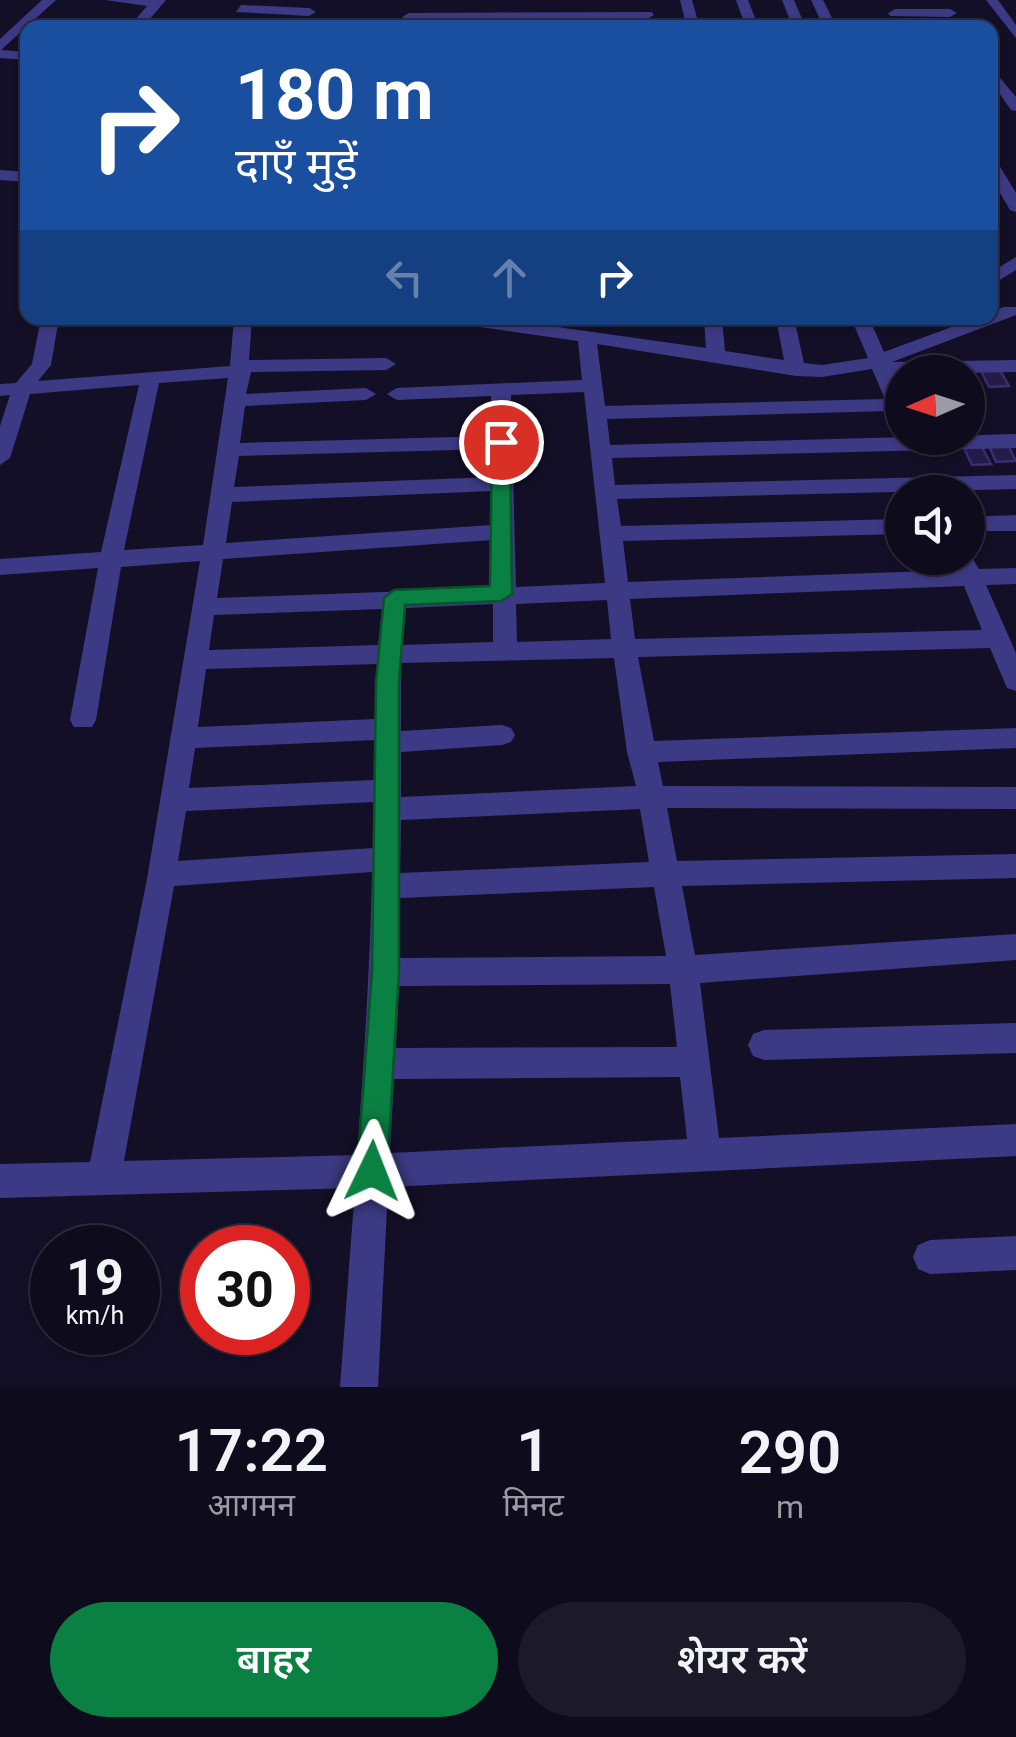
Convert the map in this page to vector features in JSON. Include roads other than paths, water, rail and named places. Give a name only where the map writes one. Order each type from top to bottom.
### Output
[{"type":"street","points":[[28,20],[50,0]]},
{"type":"street","points":[[111,0],[158,2]]},
{"type":"street","points":[[887,0],[899,20]]},
{"type":"street","points":[[941,0],[955,20]]},
{"type":"street","points":[[992,0],[1016,34]]},
{"type":"street","points":[[241,9],[312,6]]},
{"type":"street","points":[[895,14],[950,13]]},
{"type":"street","points":[[0,46],[20,28]]},
{"type":"street","points":[[998,177],[1016,207]]},
{"type":"street","points":[[0,458],[22,388],[41,365],[49,325]]},
{"type":"street","points":[[104,1177],[165,874],[240,400],[243,325]]},
{"type":"street","points":[[542,325],[715,340],[794,361],[848,370],[932,329]]},
{"type":"street","points":[[786,325],[794,361]]},
{"type":"street","points":[[863,325],[885,376]]},
{"type":"street","points":[[601,330],[590,386],[624,646],[640,752],[667,874],[705,1155]]},
{"type":"street","points":[[876,357],[1016,366]]},
{"type":"street","points":[[0,390],[242,369],[386,364]]},
{"type":"street","points":[[83,720],[111,558],[152,377]]},
{"type":"street","points":[[397,394],[590,386]]},
{"type":"street","points":[[501,390],[501,594],[506,649]]},
{"type":"street","points":[[240,400],[366,394]]},
{"type":"street","points":[[594,414],[885,410]]},
{"type":"street","points":[[985,440],[1016,440]]},
{"type":"street","points":[[600,452],[885,441]]},
{"type":"street","points":[[232,450],[501,442]]},
{"type":"street","points":[[985,485],[1016,482]]},
{"type":"street","points":[[225,495],[501,484]]},
{"type":"street","points":[[606,492],[885,489]]},
{"type":"street","points":[[985,524],[1016,523]]},
{"type":"street","points":[[611,534],[885,526]]},
{"type":"street","points":[[0,567],[501,532]]},
{"type":"street","points":[[985,571],[1016,576]]},
{"type":"street","points":[[206,608],[618,591],[885,573]]},
{"type":"street","points":[[972,575],[1003,632],[1016,679]]},
{"type":"street","points":[[359,1387],[376,1064],[385,972],[389,654],[394,598]]},
{"type":"street","points":[[196,660],[1003,632]]},
{"type":"street","points":[[185,738],[502,736]]},
{"type":"street","points":[[640,752],[1016,738]]},
{"type":"street","points":[[175,800],[1016,798]]},
{"type":"street","points":[[165,874],[667,874],[1016,866]]},
{"type":"street","points":[[385,972],[682,970],[1016,947]]},
{"type":"street","points":[[764,1045],[1016,1038]]},
{"type":"street","points":[[376,1064],[694,1062]]},
{"type":"street","points":[[0,1181],[372,1171],[1016,1140]]},
{"type":"street","points":[[930,1257],[1016,1253]]}]
